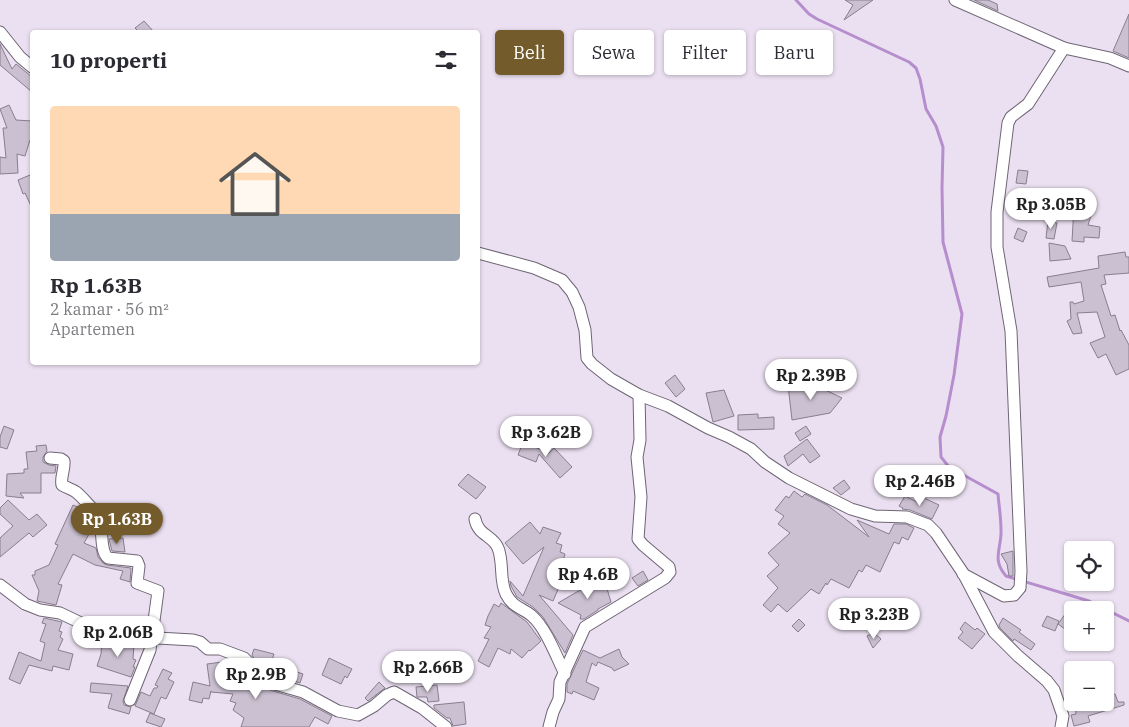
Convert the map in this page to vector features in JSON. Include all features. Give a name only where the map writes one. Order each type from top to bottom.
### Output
[{"type":"street","points":[[955,0],[1064,48],[1110,58],[1129,66]]},
{"type":"street","points":[[0,32],[20,57],[30,65]]},
{"type":"street","points":[[963,573],[1004,596],[1014,595],[1020,588],[1021,570],[1011,332],[997,247],[997,212],[1008,123],[1011,117],[1028,104],[1064,48]]},
{"type":"street","points":[[480,254],[534,268],[562,280],[572,292],[579,307],[584,330],[586,355],[589,362],[603,374],[639,395],[668,406],[729,437],[751,449],[765,462],[789,478],[851,508],[875,516],[907,517],[928,525],[936,533],[963,573],[994,632],[1047,681],[1054,690],[1063,716],[1060,727]]},
{"type":"street","points":[[549,727],[560,697],[560,682],[586,627],[665,578],[670,572],[670,568],[666,563],[641,544],[638,539],[642,497],[637,457],[640,440],[639,395]]},
{"type":"street","points":[[50,458],[63,460],[65,469],[61,482],[62,485],[78,494],[98,516],[103,533],[105,556],[137,561],[139,566],[137,583],[158,591],[150,650],[130,700]]},
{"type":"street","points":[[475,519],[478,529],[498,547],[506,594],[520,609],[533,617],[552,646],[565,674]]},
{"type":"street","points":[[0,585],[25,604],[40,610],[56,612],[102,633],[193,640],[200,642],[208,649],[232,653],[246,660],[254,674],[260,678],[303,692],[338,711],[358,715],[374,706],[389,693],[397,693],[422,708],[446,727]]},
{"type":"building","points":[[845,0],[873,0],[844,20],[853,5]]},
{"type":"building","points":[[974,0],[988,0],[997,4],[998,11]]},
{"type":"building","points":[[1129,14],[1129,58],[1113,51]]},
{"type":"building","points":[[144,21],[152,30],[137,30],[135,28]]},
{"type":"building","points":[[0,44],[12,69],[16,64],[30,75],[30,90],[0,65]]},
{"type":"building","points":[[9,105],[16,120],[30,121],[30,140],[25,156],[17,154],[18,173],[0,174],[0,157],[6,158],[3,128],[7,128],[0,109]]},
{"type":"building","points":[[1018,170],[1028,171],[1026,184],[1016,183]]},
{"type":"building","points":[[30,175],[30,204],[25,193],[23,194],[18,180]]},
{"type":"building","points":[[1086,204],[1094,206],[1088,225],[1100,227],[1099,238],[1084,237],[1084,242],[1072,241],[1074,206],[1085,207]]},
{"type":"building","points":[[1048,221],[1057,223],[1054,239],[1046,238]]},
{"type":"building","points":[[1018,228],[1027,232],[1023,242],[1014,238]]},
{"type":"building","points":[[1049,243],[1065,246],[1071,259],[1050,261]]},
{"type":"building","points":[[1125,252],[1126,257],[1129,257],[1129,273],[1104,275],[1106,284],[1101,285],[1111,316],[1115,315],[1120,331],[1129,345],[1129,369],[1116,375],[1106,354],[1098,358],[1090,343],[1105,337],[1097,312],[1077,313],[1082,333],[1073,334],[1067,321],[1071,319],[1070,302],[1074,304],[1084,301],[1081,282],[1049,287],[1047,277],[1099,268],[1098,256]]},
{"type":"building","points":[[675,375],[685,389],[676,397],[665,383]]},
{"type":"building","points":[[811,383],[842,398],[830,413],[792,420],[788,385]]},
{"type":"building","points":[[724,390],[734,416],[713,422],[706,393]]},
{"type":"building","points":[[758,414],[758,418],[774,417],[774,429],[738,430],[738,415]]},
{"type":"building","points":[[4,426],[14,430],[7,449],[0,447],[0,437]]},
{"type":"building","points":[[806,426],[811,434],[800,441],[795,433]]},
{"type":"building","points":[[807,439],[820,456],[810,463],[803,454],[788,466],[784,456]]},
{"type":"building","points":[[523,442],[549,453],[554,448],[572,467],[560,478],[539,454],[536,462],[518,455]]},
{"type":"building","points":[[46,445],[47,451],[43,457],[43,462],[56,466],[55,473],[41,473],[41,493],[20,493],[24,498],[6,496],[7,474],[24,473],[24,469],[28,469],[26,452],[37,451],[36,446]]},
{"type":"building","points":[[468,474],[486,487],[476,499],[458,485]]},
{"type":"building","points":[[844,480],[850,488],[841,495],[833,488]]},
{"type":"building","points":[[794,491],[802,497],[805,494],[827,505],[869,537],[857,520],[889,534],[894,524],[906,524],[914,528],[908,540],[902,537],[899,544],[894,542],[880,572],[866,565],[862,572],[859,570],[849,588],[831,579],[819,594],[811,589],[787,612],[778,604],[771,612],[763,605],[778,588],[767,576],[779,565],[768,553],[790,533],[778,524],[784,516],[775,510],[786,496],[789,498]]},
{"type":"building","points":[[905,496],[921,504],[924,498],[939,505],[932,519],[910,510],[902,509],[899,506]]},
{"type":"building","points":[[8,500],[29,520],[37,514],[47,525],[33,537],[29,533],[0,557],[0,538],[13,526],[0,514],[0,508]]},
{"type":"building","points":[[73,505],[82,509],[81,511],[93,523],[93,527],[84,543],[96,548],[98,557],[103,563],[131,568],[130,582],[120,579],[123,571],[95,565],[73,554],[58,584],[62,585],[56,605],[37,601],[39,591],[32,575],[35,575],[35,571],[49,565],[58,545],[55,544]]},
{"type":"building","points":[[530,522],[540,534],[543,527],[561,533],[556,543],[562,545],[560,552],[565,554],[559,574],[564,576],[553,601],[539,595],[573,635],[565,653],[543,617],[533,607],[517,597],[511,586],[510,581],[523,596],[544,547],[523,564],[505,543]]},
{"type":"building","points":[[123,538],[125,552],[112,551],[109,539]]},
{"type":"building","points":[[1013,551],[1013,576],[1009,576],[1007,564],[1001,554]]},
{"type":"building","points":[[643,571],[648,580],[638,586],[632,578]]},
{"type":"building","points":[[605,582],[611,602],[584,619],[580,619],[581,615],[558,603],[587,586]]},
{"type":"building","points":[[501,603],[527,622],[541,641],[522,658],[511,649],[510,654],[498,648],[489,667],[478,661],[489,639],[484,638],[491,627],[485,625],[488,616],[494,604],[499,607]]},
{"type":"building","points":[[1047,616],[1059,621],[1055,631],[1042,626]]},
{"type":"building","points":[[1064,616],[1064,628],[1058,624]]},
{"type":"building","points":[[44,618],[62,622],[59,631],[62,632],[60,637],[63,639],[58,650],[73,654],[69,670],[53,666],[52,671],[29,665],[20,684],[9,679],[19,652],[41,661],[45,643],[40,641],[46,624],[42,623]]},
{"type":"building","points":[[1003,618],[1021,630],[1019,632],[1035,644],[1031,650],[1014,639],[1013,641],[1000,628],[999,625]]},
{"type":"building","points":[[799,619],[805,625],[798,632],[792,626]]},
{"type":"building","points":[[965,622],[975,630],[977,628],[985,634],[972,649],[958,638],[963,632],[960,629]]},
{"type":"building","points":[[874,633],[881,639],[873,648],[867,636]]},
{"type":"building","points":[[102,641],[134,644],[133,659],[136,660],[131,677],[97,666],[101,654]]},
{"type":"building","points":[[254,649],[274,654],[271,663],[303,674],[300,683],[261,670],[252,655]]},
{"type":"building","points":[[619,649],[622,657],[629,664],[614,671],[612,668],[598,662],[596,666],[592,663],[586,682],[599,688],[594,700],[573,691],[572,694],[567,692],[567,684],[583,650],[600,658]]},
{"type":"building","points":[[329,658],[352,669],[347,678],[345,676],[341,684],[322,675]]},
{"type":"building","points":[[230,661],[240,664],[246,676],[253,683],[300,699],[332,716],[328,724],[315,717],[309,727],[241,727],[244,718],[233,710],[236,703],[230,701],[233,694],[211,691],[209,699],[203,698],[202,703],[189,700],[193,682],[210,686],[207,664]]},
{"type":"building","points":[[163,669],[172,673],[168,679],[174,682],[166,699],[161,697],[154,714],[135,706],[141,692],[150,696],[154,688],[157,688],[158,686],[155,685]]},
{"type":"building","points":[[379,682],[385,688],[368,701],[365,698]]},
{"type":"building","points":[[91,683],[128,686],[123,701],[124,705],[131,707],[129,714],[108,708],[112,694],[90,692]]},
{"type":"building","points":[[437,685],[439,701],[428,702],[427,697],[417,697],[416,687]]},
{"type":"building","points":[[1114,694],[1118,702],[1124,702],[1124,705],[1114,708]]},
{"type":"building","points":[[464,702],[466,724],[453,726],[450,718],[447,718],[434,708],[434,705]]},
{"type":"building","points":[[1076,711],[1104,711],[1088,716],[1090,722],[1074,726],[1071,715],[1076,714]]},
{"type":"building","points":[[150,713],[165,719],[161,727],[146,722]]},
{"type":"waterway","points":[[796,0],[809,14],[817,19],[909,62],[916,68],[926,109],[936,126],[943,147],[943,242],[962,314],[954,375],[940,437],[941,457],[949,467],[998,494],[1001,530],[998,559],[1006,576],[1089,601],[1129,621]]}]
